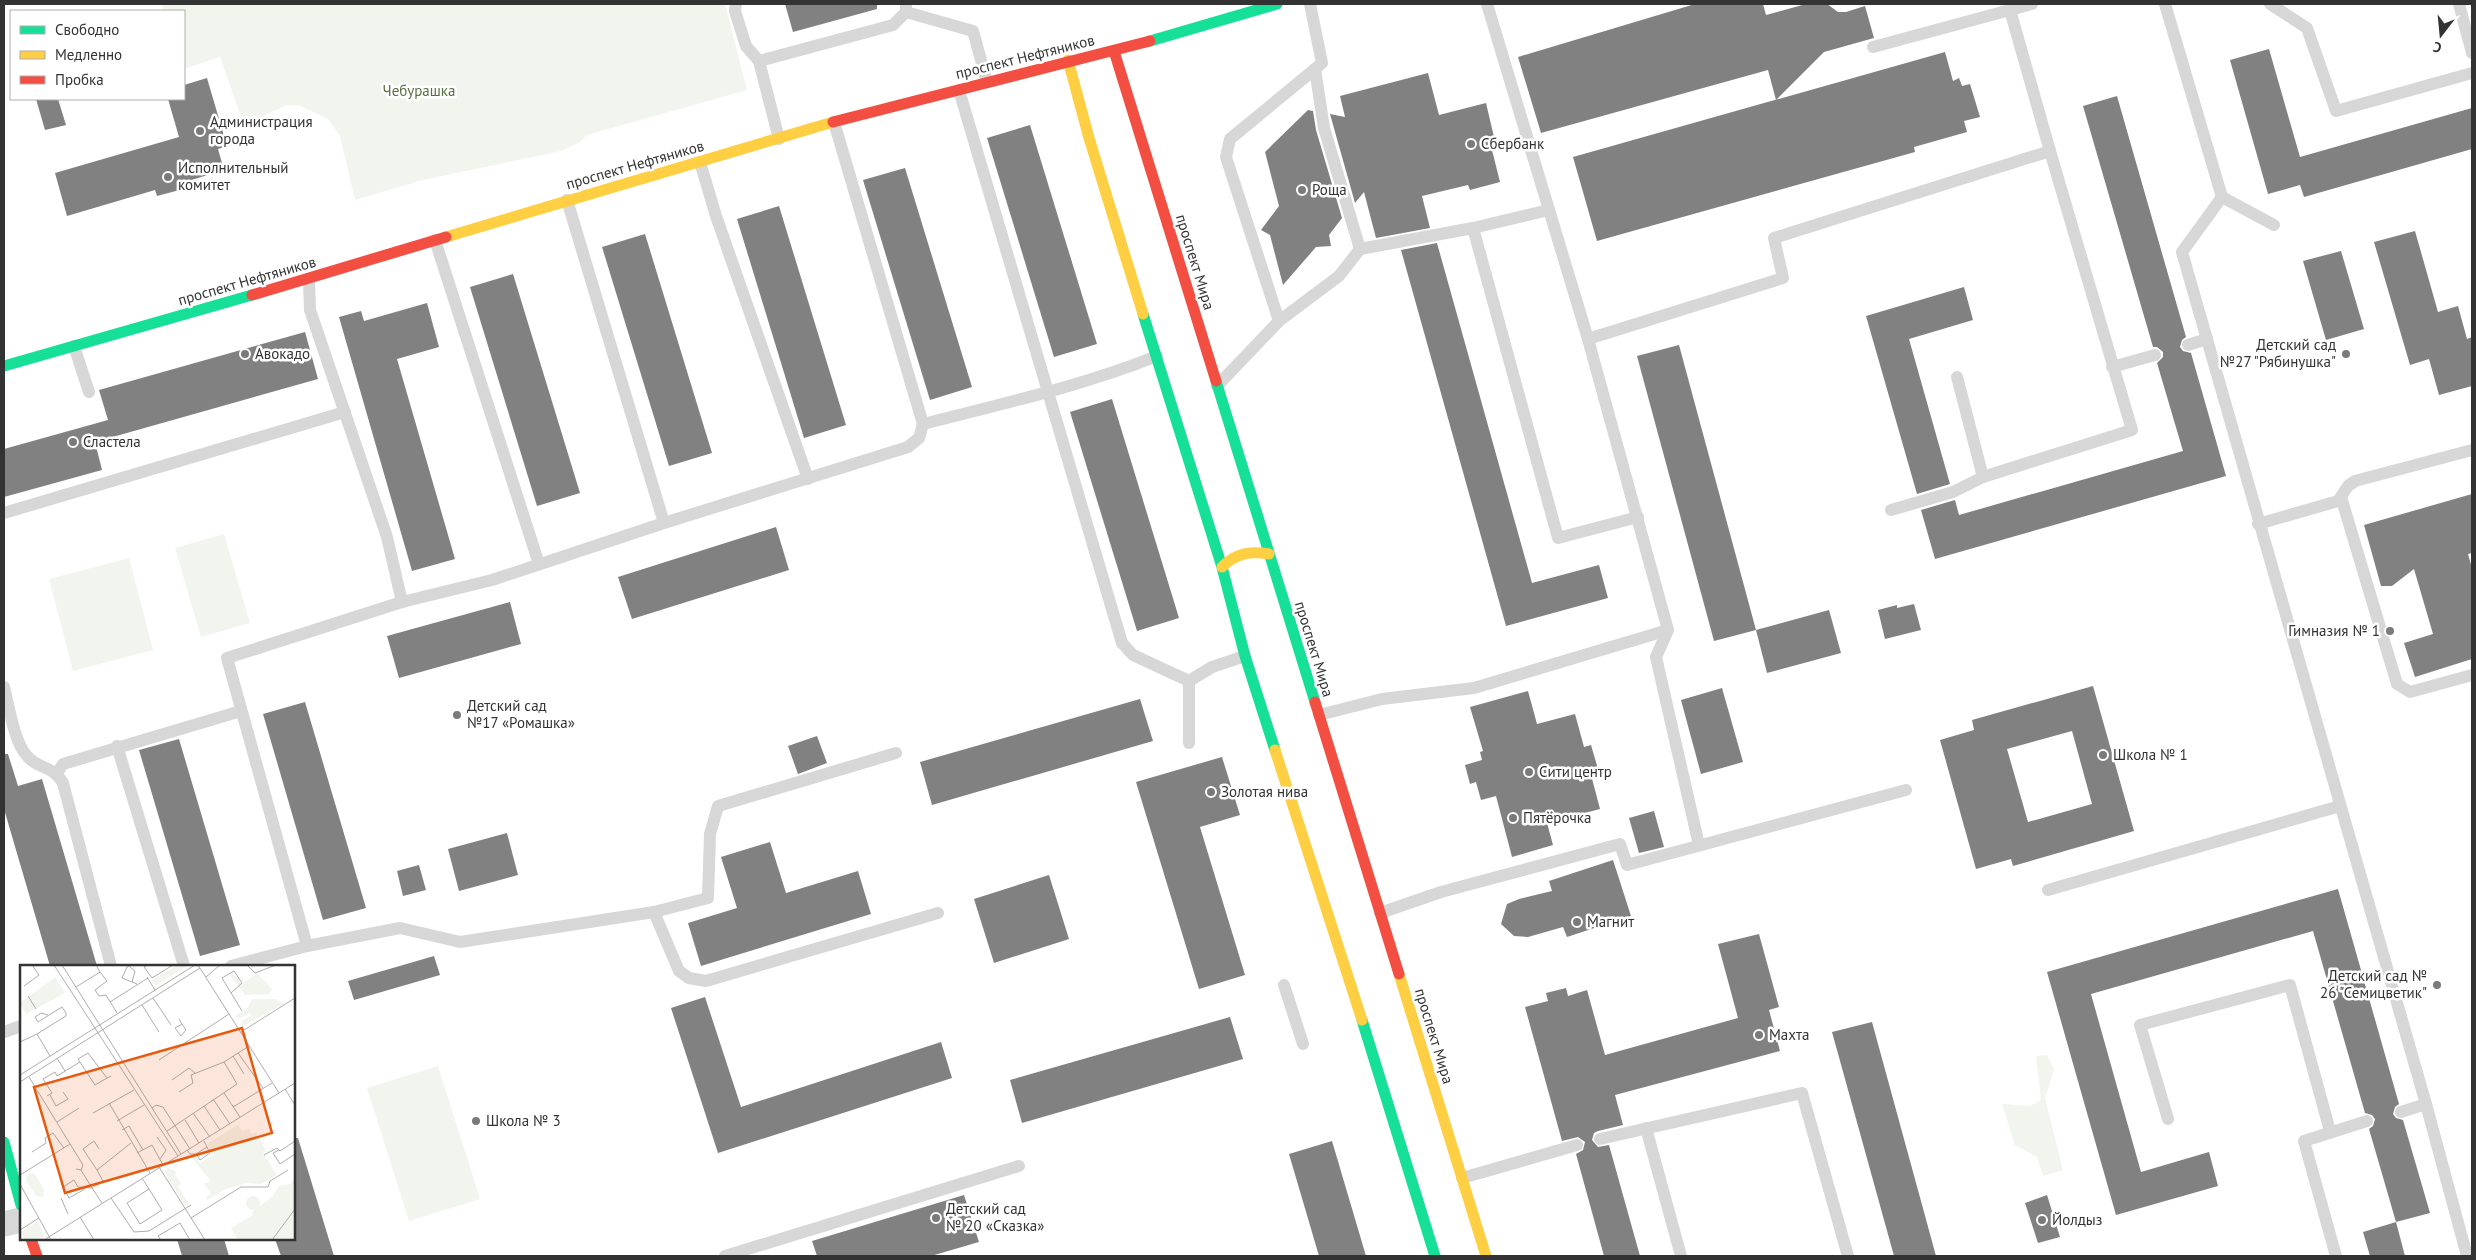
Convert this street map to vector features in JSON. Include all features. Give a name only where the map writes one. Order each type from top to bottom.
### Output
[{"type":"main road","name":"проспект Нефтяников","points":[[4,366],[308,279],[567,200],[834,122],[1068,60],[1114,51],[1277,4]]},
{"type":"main road","name":"проспект Мира","points":[[1114,51],[1486,1256]]},
{"type":"main road","points":[[1068,60],[1089,138],[1222,567],[1245,656],[1364,1026],[1435,1256]]},
{"type":"main road","points":[[1222,567],[1231,558],[1242,552],[1255,551],[1269,554]]},
{"type":"main road","points":[[4,1142],[20,1201]]},
{"type":"main road","points":[[31,1240],[37,1256]]},
{"type":"street","points":[[4,1224],[20,1220]]},
{"type":"lane","points":[[736,4],[735,11],[746,46],[759,61],[779,139]]},
{"type":"lane","points":[[1279,321],[1226,157],[1230,139],[1322,63],[1310,4]]},
{"type":"lane","points":[[1487,4],[1588,339],[1668,630],[1656,657],[1699,845]]},
{"type":"lane","points":[[1873,47],[2032,4]]},
{"type":"lane","points":[[2165,4],[2222,197],[2274,225]]},
{"type":"lane","points":[[2270,4],[2307,28],[2336,110],[2472,73]]},
{"type":"lane","points":[[2458,4],[2472,52]]},
{"type":"lane","points":[[759,61],[893,24],[906,8],[973,31],[986,82]]},
{"type":"lane","points":[[1891,510],[1953,492],[1983,477],[2132,430],[2112,367],[2010,10]]},
{"type":"lane","points":[[1315,69],[1324,128],[1360,249]]},
{"type":"lane","points":[[959,90],[1122,642],[1133,656],[1189,681]]},
{"type":"lane","points":[[308,946],[227,658],[402,602],[492,580],[664,523],[808,480],[908,447],[919,438],[923,424],[834,122]]},
{"type":"lane","points":[[1588,339],[1783,278],[1774,238],[2050,151]]},
{"type":"lane","points":[[700,162],[716,216],[808,480]]},
{"type":"lane","points":[[2222,197],[2182,252],[2258,524],[2426,1104],[2467,1256]]},
{"type":"lane","points":[[567,200],[664,523]]},
{"type":"lane","points":[[1217,386],[1279,321],[1339,276],[1360,249],[1473,228],[1549,210]]},
{"type":"lane","points":[[1473,228],[1558,538],[1638,517]]},
{"type":"lane","points":[[434,240],[539,564]]},
{"type":"lane","points":[[308,279],[310,310],[387,537],[402,602]]},
{"type":"lane","points":[[2188,345],[2207,339]]},
{"type":"lane","points":[[74,346],[89,392]]},
{"type":"lane","points":[[2112,367],[2155,355]]},
{"type":"lane","points":[[923,424],[1049,392],[1124,370],[1157,356]]},
{"type":"lane","points":[[1957,377],[1983,477]]},
{"type":"lane","points":[[4,513],[344,412]]},
{"type":"lane","points":[[2258,524],[2338,501],[2348,486],[2355,481],[2472,450]]},
{"type":"lane","points":[[2341,497],[2397,684],[2410,692],[2472,675]]},
{"type":"lane","points":[[1319,715],[1382,699],[1474,688],[1668,630]]},
{"type":"lane","points":[[1189,681],[1212,667],[1245,656]]},
{"type":"lane","points":[[1189,681],[1189,743]]},
{"type":"lane","points":[[4,687],[20,746],[36,764],[57,773],[64,783],[111,965]]},
{"type":"lane","points":[[57,773],[63,764],[117,746],[241,711]]},
{"type":"lane","points":[[117,746],[184,965]]},
{"type":"lane","points":[[235,965],[308,946],[400,928],[460,942],[654,912],[708,898],[710,834],[718,806],[896,753]]},
{"type":"lane","points":[[1380,913],[1441,892],[1620,844],[1627,865],[1906,790]]},
{"type":"lane","points":[[2048,890],[2340,806]]},
{"type":"lane","points":[[654,912],[679,971],[689,978],[706,981],[938,913]]},
{"type":"lane","points":[[1284,985],[1303,1044]]},
{"type":"lane","points":[[2168,1119],[2140,1025],[2290,985],[2330,1131]]},
{"type":"lane","points":[[4,1032],[20,1026]]},
{"type":"lane","points":[[1600,1139],[1802,1093],[1848,1256]]},
{"type":"lane","points":[[2401,1112],[2426,1104]]},
{"type":"lane","points":[[2336,1256],[2304,1141],[2330,1131],[2367,1121]]},
{"type":"lane","points":[[1646,1128],[1681,1256]]},
{"type":"lane","points":[[1462,1178],[1577,1145]]},
{"type":"lane","points":[[725,1256],[1019,1166]]},
{"type":"green space","name":"Чебурашка","points":[[162,4],[725,4],[747,90],[587,135],[580,142],[561,151],[423,180],[355,200],[340,136],[328,119],[300,106],[287,105],[244,125],[220,57],[185,69],[185,10],[163,10]]},
{"type":"green space","points":[[224,534],[250,623],[201,637],[175,548]]},
{"type":"green space","points":[[129,558],[153,650],[73,671],[49,579]]},
{"type":"green space","points":[[2047,1055],[2054,1070],[2045,1098],[2063,1170],[2043,1176],[2037,1157],[2015,1145],[2002,1104],[2030,1106],[2041,1100],[2036,1056]]},
{"type":"green space","points":[[438,1066],[480,1199],[409,1221],[367,1088]]},
{"type":"building","points":[[785,4],[877,4],[877,9],[793,32]]},
{"type":"building","points":[[1695,4],[1763,4],[1766,15],[1806,4],[1827,4],[1838,12],[1846,12],[1865,6],[1874,38],[1824,52],[1776,100],[1768,70],[1541,133],[1518,57]]},
{"type":"building","points":[[2269,49],[2300,157],[2472,108],[2472,149],[2304,197],[2300,185],[2268,194],[2230,60]]},
{"type":"building","points":[[1945,52],[1953,81],[1959,78],[1962,86],[1970,84],[1980,117],[1964,121],[1967,132],[1914,147],[1915,152],[1597,241],[1573,157]]},
{"type":"building","points":[[1428,73],[1439,115],[1486,103],[1494,137],[1489,138],[1500,182],[1470,190],[1468,185],[1422,196],[1430,228],[1376,238],[1364,192],[1355,203],[1330,114],[1345,117],[1340,96]]},
{"type":"building","points":[[207,78],[227,146],[218,149],[224,170],[185,182],[187,188],[157,196],[155,190],[67,216],[55,173],[179,137],[168,100],[185,100],[185,85]]},
{"type":"building","points":[[2117,96],[2186,337],[2182,340],[2180,347],[2183,351],[2191,353],[2226,476],[1935,559],[1921,510],[1955,500],[1959,515],[2183,451],[2157,363],[2163,357],[2163,352],[2157,347],[2153,347],[2083,106]]},
{"type":"building","points":[[36,100],[58,100],[66,125],[45,130]]},
{"type":"building","points":[[1308,110],[1313,111],[1316,130],[1342,218],[1329,235],[1331,246],[1316,247],[1283,285],[1270,235],[1261,230],[1279,206],[1265,152]]},
{"type":"building","points":[[1030,125],[1097,344],[1054,357],[987,138]]},
{"type":"building","points":[[905,168],[972,387],[930,400],[863,180]]},
{"type":"building","points":[[779,206],[846,425],[804,438],[737,219]]},
{"type":"building","points":[[2415,231],[2438,312],[2458,306],[2467,339],[2472,337],[2472,386],[2439,395],[2429,359],[2410,365],[2374,242]]},
{"type":"building","points":[[645,234],[712,453],[669,466],[602,247]]},
{"type":"building","points":[[1437,243],[1532,583],[1599,565],[1608,598],[1506,626],[1401,250]]},
{"type":"building","points":[[2341,251],[2364,329],[2326,340],[2303,261]]},
{"type":"building","points":[[513,274],[580,493],[537,506],[470,287]]},
{"type":"building","points":[[1964,287],[1973,320],[1909,339],[1950,484],[1917,494],[1866,316]]},
{"type":"building","points":[[427,303],[439,347],[397,359],[455,559],[412,571],[339,317],[361,311],[364,321]]},
{"type":"building","points":[[305,332],[318,379],[95,442],[102,470],[4,497],[4,449],[108,420],[99,390]]},
{"type":"building","points":[[1679,345],[1756,630],[1714,641],[1637,356]]},
{"type":"building","points":[[1112,399],[1179,618],[1137,631],[1070,412]]},
{"type":"building","points":[[2472,494],[2472,553],[2468,554],[2472,568],[2472,659],[2415,677],[2404,643],[2433,634],[2414,569],[2392,586],[2381,586],[2364,525]]},
{"type":"building","points":[[776,527],[789,570],[632,619],[618,577]]},
{"type":"building","points":[[510,602],[521,644],[399,678],[387,636]]},
{"type":"building","points":[[1914,604],[1921,630],[1885,639],[1878,610],[1897,605],[1897,608]]},
{"type":"building","points":[[1829,610],[1841,653],[1767,673],[1756,630]]},
{"type":"building","points":[[2093,686],[2134,831],[2013,866],[2011,859],[1976,869],[1940,740],[1974,730],[1972,720]],"holes":[[[2072,731],[2092,804],[2028,822],[2007,749]]]},
{"type":"building","points":[[1722,688],[1743,762],[1701,774],[1681,700]]},
{"type":"building","name":"Сити центр","points":[[1528,691],[1537,724],[1575,714],[1584,747],[1591,745],[1598,769],[1590,771],[1600,809],[1547,823],[1553,845],[1512,857],[1496,796],[1481,800],[1476,782],[1470,784],[1465,765],[1482,760],[1480,752],[1483,751],[1470,707]]},
{"type":"building","points":[[1140,699],[1153,741],[932,805],[920,762]]},
{"type":"building","points":[[305,702],[366,908],[323,920],[263,714]]},
{"type":"building","points":[[817,736],[827,763],[798,774],[788,746]]},
{"type":"building","points":[[179,739],[240,945],[200,956],[139,750]]},
{"type":"building","points":[[4,754],[8,754],[18,786],[42,779],[97,965],[50,965],[4,809]]},
{"type":"building","points":[[1222,757],[1240,815],[1200,827],[1245,975],[1199,989],[1136,782]]},
{"type":"building","points":[[1654,811],[1664,847],[1639,853],[1629,818]]},
{"type":"building","points":[[507,833],[518,875],[459,891],[448,849]]},
{"type":"building","points":[[770,842],[786,893],[858,871],[871,914],[701,966],[688,923],[737,908],[721,857]]},
{"type":"building","points":[[1613,860],[1631,916],[1567,937],[1563,927],[1528,937],[1514,936],[1501,924],[1507,904],[1552,891],[1549,881]]},
{"type":"building","points":[[419,865],[426,890],[403,896],[397,871]]},
{"type":"building","points":[[1049,875],[1069,939],[994,963],[974,899]]},
{"type":"building","points":[[2338,889],[2399,1104],[2395,1107],[2393,1114],[2396,1118],[2403,1120],[2430,1213],[2396,1222],[2369,1129],[2373,1126],[2375,1119],[2372,1115],[2365,1113],[2313,931],[2091,994],[2141,1172],[2209,1152],[2218,1186],[2116,1215],[2047,972]]},
{"type":"building","points":[[1759,934],[1779,1007],[1769,1010],[1780,1051],[1615,1095],[1623,1125],[1598,1131],[1594,1133],[1592,1140],[1598,1147],[1609,1145],[1640,1256],[1604,1256],[1576,1154],[1583,1150],[1585,1142],[1578,1137],[1562,1141],[1525,1007],[1548,1001],[1546,993],[1566,988],[1568,996],[1587,990],[1605,1055],[1738,1018],[1718,944]]},
{"type":"building","points":[[434,956],[440,975],[354,1000],[348,981]]},
{"type":"building","points":[[705,997],[741,1107],[941,1042],[952,1078],[718,1153],[671,1008]]},
{"type":"building","points":[[1230,1017],[1243,1059],[1022,1123],[1010,1080]]},
{"type":"building","points":[[1872,1022],[1936,1256],[1894,1256],[1832,1032]]},
{"type":"building","points":[[295,1138],[298,1138],[334,1256],[281,1256],[275,1240],[295,1240]]},
{"type":"building","points":[[1332,1141],[1366,1256],[1319,1256],[1289,1154]]},
{"type":"building","name":"Детский сад № 20 «Сказка»","points":[[964,1195],[979,1242],[931,1256],[817,1256],[812,1241]]},
{"type":"building","name":"Йолдыз","points":[[2047,1195],[2060,1237],[2038,1243],[2025,1203]]},
{"type":"building","points":[[2396,1222],[2405,1256],[2370,1256],[2363,1232]]},
{"type":"building","points":[[177,1240],[224,1240],[229,1256],[182,1256]]},
{"type":"traffic: fast","points":[[1150,41],[1277,4]]},
{"type":"traffic: fast","points":[[4,366],[252,295]]},
{"type":"traffic: fast","points":[[1143,314],[1222,567],[1245,656],[1275,750]]},
{"type":"traffic: fast","points":[[1216,381],[1315,702]]},
{"type":"traffic: fast","points":[[1362,1020],[1435,1256]]},
{"type":"traffic: fast","points":[[4,1142],[20,1201]]},
{"type":"traffic: slow","points":[[1068,60],[1089,138],[1143,314]]},
{"type":"traffic: slow","points":[[446,237],[833,122]]},
{"type":"traffic: slow","points":[[1222,567],[1227,562],[1244,554],[1269,554]]},
{"type":"traffic: slow","points":[[1275,750],[1362,1020]]},
{"type":"traffic: slow","points":[[1399,974],[1486,1256]]},
{"type":"traffic: jam","points":[[833,122],[1150,41]]},
{"type":"traffic: jam","points":[[1114,51],[1216,381]]},
{"type":"traffic: jam","points":[[252,295],[446,237]]},
{"type":"traffic: jam","points":[[1315,702],[1399,974]]},
{"type":"traffic: jam","points":[[31,1240],[37,1256]]},
{"type":"place","name":"Администрация города","points":[[200,131]]},
{"type":"place","name":"Сбербанк","points":[[1471,144]]},
{"type":"place","name":"Исполнительный комитет","points":[[168,177]]},
{"type":"place","name":"Роща","points":[[1302,190]]},
{"type":"place","name":"Авокадо","points":[[245,354]]},
{"type":"place","name":"Детский сад №27 \"Рябинушка\"","points":[[2346,354]]},
{"type":"place","name":"Сластела","points":[[73,442]]},
{"type":"place","name":"Гимназия № 1","points":[[2390,631]]},
{"type":"place","name":"Детский сад №17 «Ромашка»","points":[[457,715]]},
{"type":"place","name":"Школа № 1","points":[[2103,755]]},
{"type":"place","name":"Сити центр","points":[[1529,772]]},
{"type":"place","name":"Золотая нива","points":[[1211,792]]},
{"type":"place","name":"Пятёрочка","points":[[1513,818]]},
{"type":"place","name":"Магнит","points":[[1577,922]]},
{"type":"place","name":"Детский сад № 26 \"Семицветик\"","points":[[2437,985]]},
{"type":"place","name":"Махта","points":[[1759,1035]]},
{"type":"place","name":"Школа № 3","points":[[476,1121]]},
{"type":"place","name":"Детский сад № 20 «Сказка»","points":[[936,1218]]},
{"type":"place","name":"Йолдыз","points":[[2042,1220]]}]
